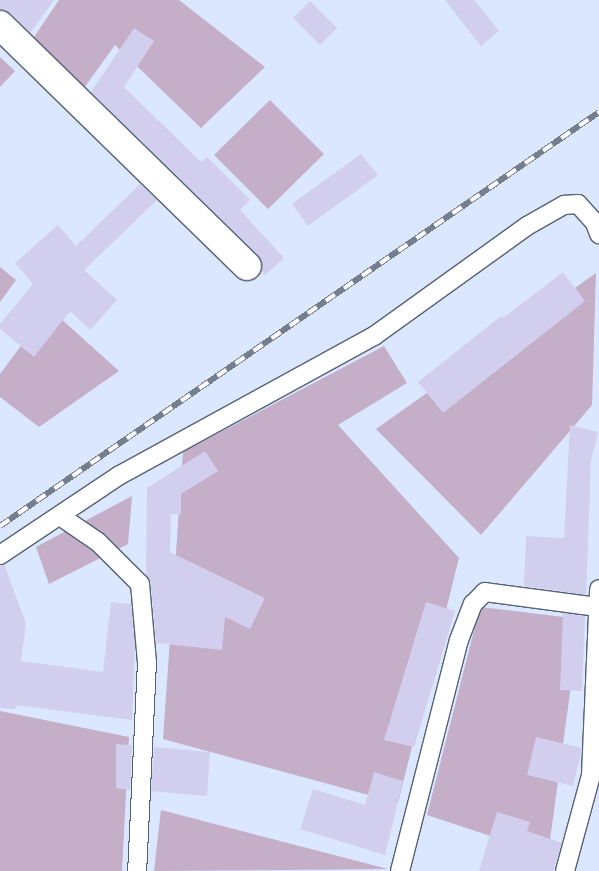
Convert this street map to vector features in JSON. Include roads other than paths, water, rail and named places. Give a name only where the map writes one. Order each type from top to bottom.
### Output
[{"type":"street","points":[[0,25],[246,266]]},
{"type":"lane","points":[[0,555],[120,476],[374,336],[527,226],[564,205],[578,204],[595,223],[599,234]]},
{"type":"lane","points":[[60,516],[98,542],[140,584],[147,662],[137,871]]},
{"type":"lane","points":[[565,871],[590,774],[599,589]]},
{"type":"lane","points":[[400,871],[459,640],[473,604],[485,592],[598,607]]},
{"type":"railway","points":[[0,526],[599,112]]}]
